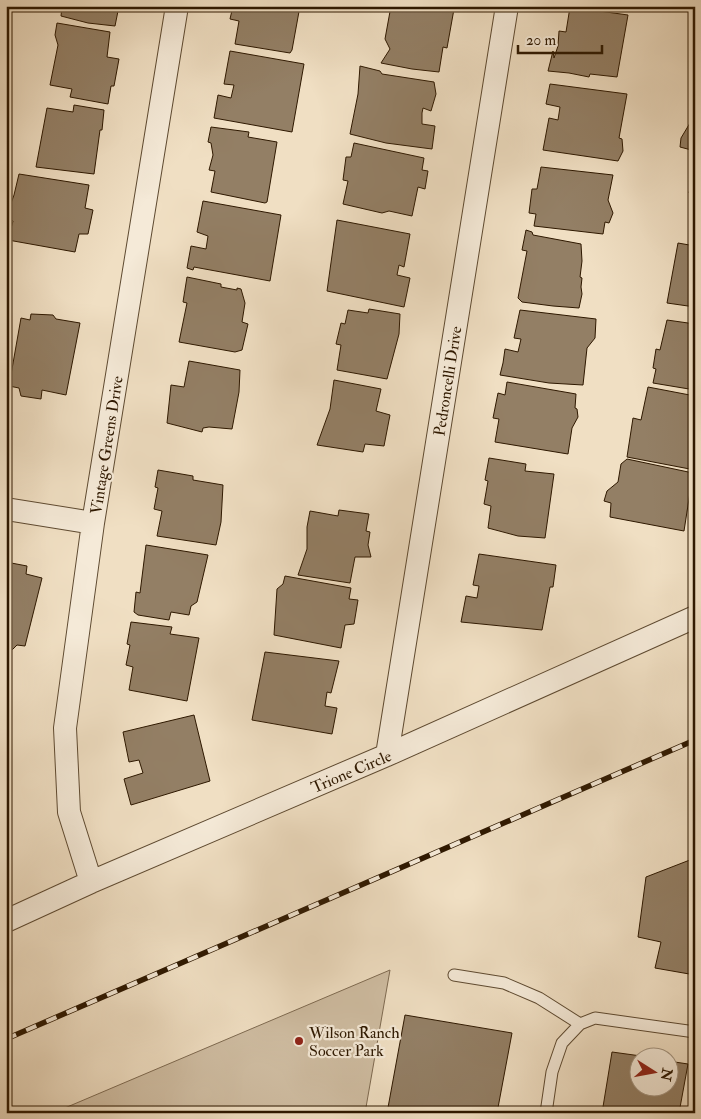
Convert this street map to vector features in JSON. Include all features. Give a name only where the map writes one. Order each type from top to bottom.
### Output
[{"type":"street","name":"Vintage Greens Drive","points":[[91,882],[69,812],[65,728],[93,523],[177,6]]},
{"type":"street","name":"Pedroncelli Drive","points":[[387,755],[507,6]]},
{"type":"street","points":[[6,509],[93,523]]},
{"type":"street","name":"Trione Circle","points":[[6,920],[387,755],[695,617]]},
{"type":"lane","points":[[454,975],[504,982],[539,998],[580,1024]]},
{"type":"lane","points":[[546,1113],[552,1072],[562,1043],[580,1024],[595,1018],[695,1032]]},
{"type":"shaded area","name":"Wilson Ranch Soccer Park","points":[[390,970],[365,1113],[53,1113]]},
{"type":"building","points":[[62,6],[119,6],[115,26],[88,23],[61,16]]},
{"type":"building","points":[[233,6],[300,6],[290,53],[235,44],[239,21],[230,19]]},
{"type":"building","points":[[391,6],[442,6],[454,9],[447,48],[443,47],[439,72],[381,63],[390,49],[385,39]]},
{"type":"building","points":[[570,7],[628,15],[617,77],[590,74],[589,77],[548,71],[553,51],[554,58],[558,46],[559,31],[566,32]]},
{"type":"building","points":[[57,23],[110,32],[107,57],[119,59],[114,86],[111,86],[108,104],[70,97],[72,89],[50,85],[58,45],[55,35]]},
{"type":"building","points":[[230,51],[304,64],[292,132],[214,118],[218,95],[231,98],[234,85],[224,84]]},
{"type":"building","points":[[360,66],[380,71],[382,74],[434,82],[436,94],[431,111],[423,108],[422,113],[422,124],[435,126],[432,149],[386,143],[350,134],[358,94]]},
{"type":"building","points":[[550,84],[627,94],[619,138],[622,139],[623,151],[618,161],[543,150],[549,118],[558,120],[560,107],[546,104]]},
{"type":"building","points":[[695,96],[695,151],[680,147],[681,138],[690,123]]},
{"type":"building","points":[[74,105],[104,110],[94,174],[36,167],[47,108],[73,112]]},
{"type":"building","points":[[211,127],[249,132],[248,137],[277,142],[267,202],[211,192],[215,171],[209,170],[213,155],[211,143],[208,142]]},
{"type":"building","points":[[354,143],[424,158],[422,170],[428,171],[425,189],[418,187],[412,216],[389,211],[382,213],[343,204],[348,181],[343,180],[346,157],[351,157]]},
{"type":"building","points":[[695,163],[695,194],[689,193]]},
{"type":"building","points":[[541,167],[613,175],[608,200],[613,213],[609,223],[605,222],[603,234],[534,226],[536,214],[529,213],[532,189],[537,189]]},
{"type":"building","points":[[19,174],[89,185],[85,208],[93,210],[88,234],[79,234],[75,252],[8,240],[13,221],[6,217]]},
{"type":"building","points":[[203,201],[281,215],[270,281],[194,267],[193,270],[187,268],[191,246],[206,249],[208,236],[197,232]]},
{"type":"building","points":[[337,220],[410,234],[404,267],[399,265],[397,275],[410,278],[404,307],[327,291]]},
{"type":"building","points":[[526,230],[532,232],[533,235],[581,244],[582,261],[580,277],[582,278],[582,294],[579,308],[522,302],[518,298],[527,251],[522,250]]},
{"type":"building","points":[[678,243],[695,246],[695,307],[667,303]]},
{"type":"building","points":[[187,277],[221,284],[221,287],[241,289],[245,303],[242,322],[248,324],[242,350],[235,352],[179,342],[187,303],[183,302]]},
{"type":"building","points":[[369,309],[400,314],[399,334],[387,379],[337,370],[341,345],[336,344],[341,323],[345,324],[348,310],[368,313]]},
{"type":"building","points":[[520,310],[596,319],[595,338],[587,348],[583,385],[549,383],[500,375],[505,349],[518,352],[521,339],[514,338]]},
{"type":"building","points":[[31,314],[53,315],[56,319],[80,323],[66,395],[42,390],[41,399],[21,396],[19,388],[9,386],[21,318],[30,320]]},
{"type":"building","points":[[667,320],[695,324],[695,390],[653,383],[656,369],[653,368],[656,349],[660,350]]},
{"type":"building","points":[[189,361],[240,370],[239,392],[232,429],[209,427],[203,428],[202,432],[167,423],[171,385],[184,387]]},
{"type":"building","points":[[334,380],[381,389],[376,411],[390,415],[384,446],[365,444],[363,452],[317,445],[330,409]]},
{"type":"building","points":[[507,382],[576,394],[575,408],[577,409],[578,417],[572,428],[568,454],[495,442],[499,419],[493,418],[498,393],[505,395]]},
{"type":"building","points":[[648,387],[695,396],[695,470],[627,457],[633,418],[641,420]]},
{"type":"building","points":[[489,458],[526,464],[525,471],[554,474],[545,538],[518,536],[488,528],[491,506],[484,504],[488,481],[485,480]]},
{"type":"building","points":[[627,459],[693,473],[684,531],[610,517],[611,503],[604,501],[607,491],[618,482],[621,464]]},
{"type":"building","points":[[158,470],[193,476],[193,480],[223,485],[221,522],[216,545],[157,536],[162,511],[154,509],[158,488],[155,487]]},
{"type":"building","points":[[339,510],[369,514],[366,531],[370,532],[368,545],[371,557],[355,557],[350,583],[298,575],[307,549],[307,527],[310,511],[338,516]]},
{"type":"building","points":[[146,545],[208,555],[197,602],[191,606],[189,615],[171,612],[169,620],[138,615],[134,612],[136,592],[140,593]]},
{"type":"building","points":[[479,554],[556,565],[553,587],[550,587],[542,630],[461,622],[466,596],[477,598],[479,586],[473,585]]},
{"type":"building","points":[[6,562],[27,566],[26,574],[42,578],[25,646],[17,645],[11,651],[6,650]]},
{"type":"building","points":[[285,576],[351,588],[349,599],[358,600],[354,624],[345,625],[341,648],[274,635],[277,589],[283,584]]},
{"type":"building","points":[[131,622],[172,627],[170,634],[199,638],[187,701],[129,690],[133,667],[126,665],[130,645],[127,644]]},
{"type":"building","points":[[265,652],[339,661],[331,693],[327,692],[325,706],[337,708],[332,734],[252,720]]},
{"type":"building","points":[[194,715],[210,781],[131,805],[124,779],[143,773],[139,760],[129,762],[123,732]]},
{"type":"building","points":[[695,858],[695,975],[655,968],[661,942],[638,937],[646,877]]},
{"type":"building","points":[[405,1015],[512,1033],[497,1113],[387,1113]]},
{"type":"building","points":[[612,1052],[628,1054],[628,1096],[678,1096],[678,1062],[688,1064],[679,1113],[602,1113]]},
{"type":"railway","points":[[6,1039],[695,740]]},
{"type":"place","name":"Wilson Ranch Soccer Park","points":[[299,1041]]}]
